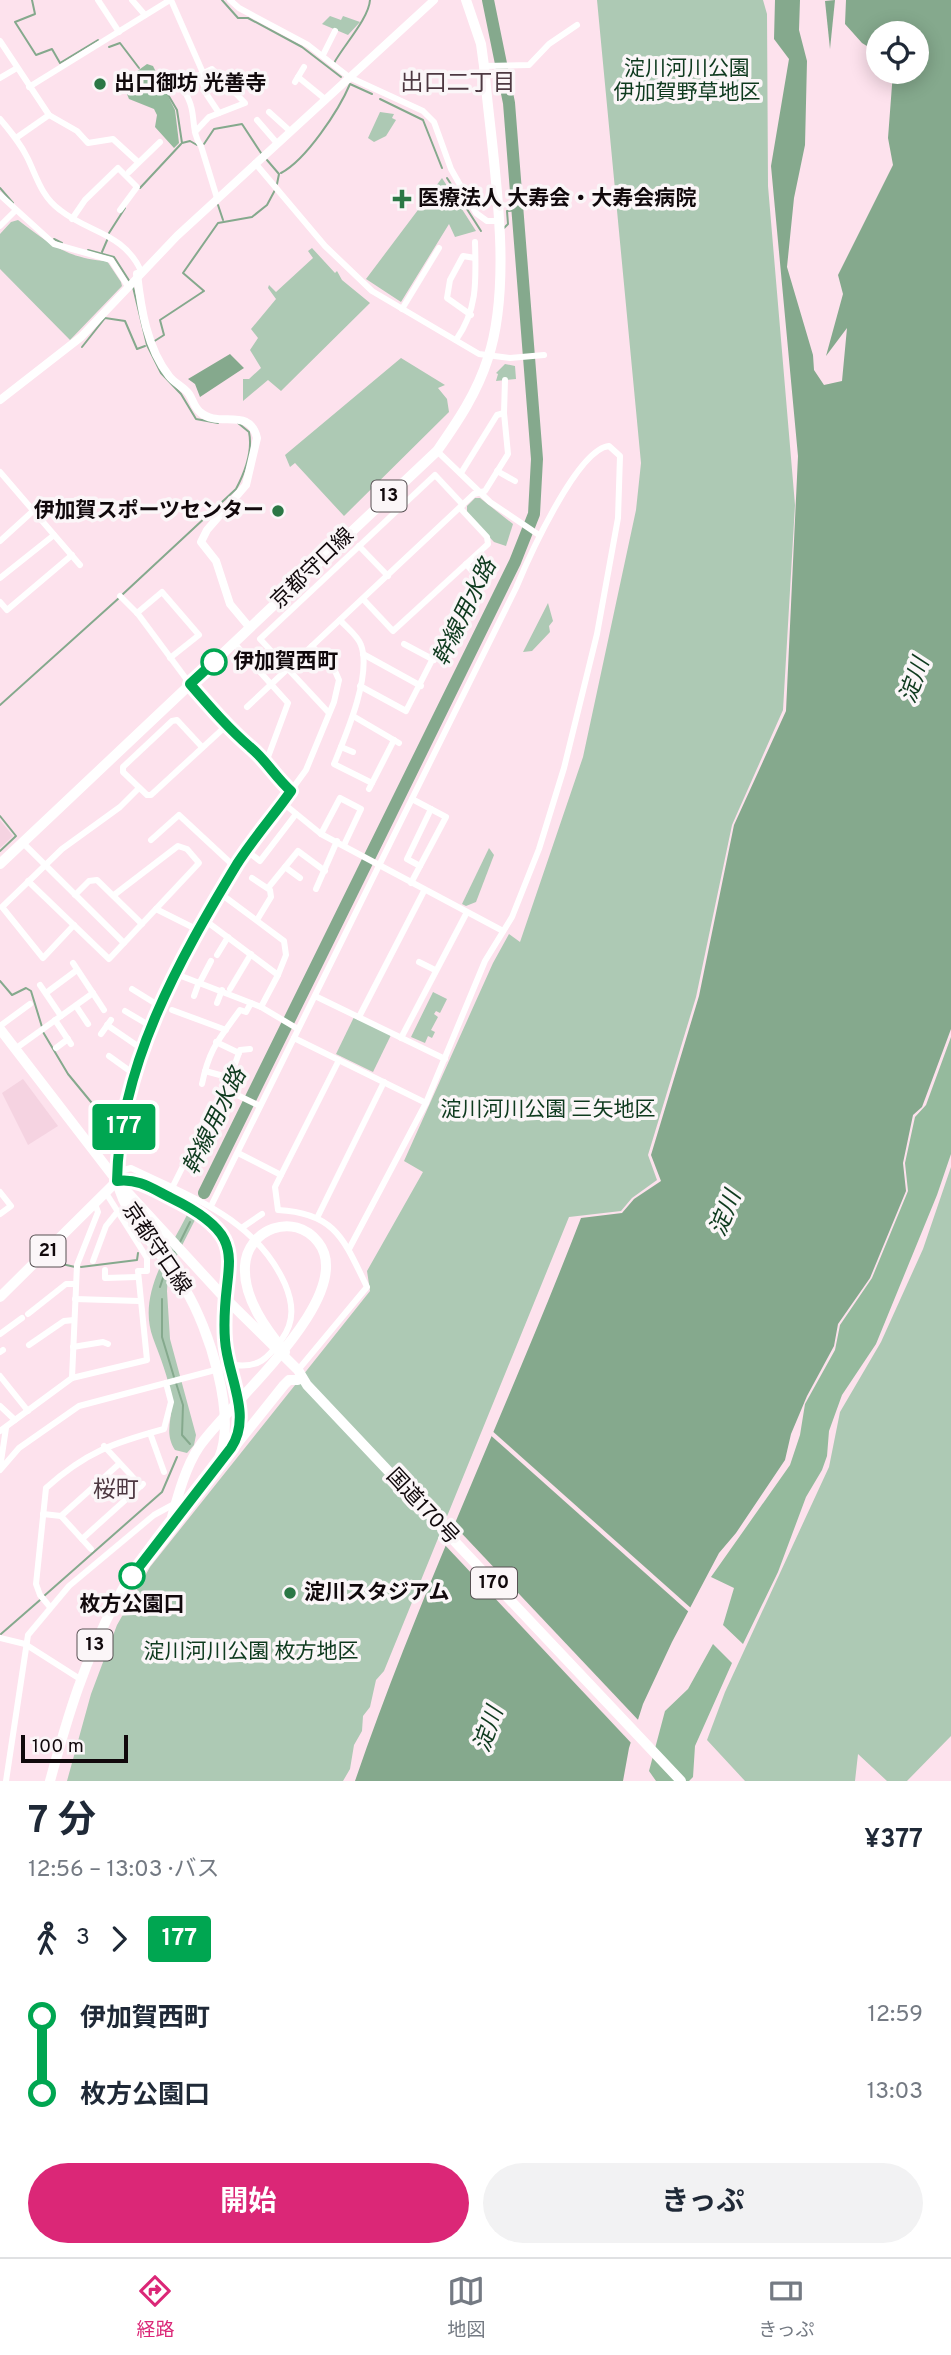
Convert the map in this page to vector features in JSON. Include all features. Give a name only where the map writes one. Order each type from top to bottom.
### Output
[{"type":"main road","name":"京都守口線","points":[[0,864],[437,450],[475,393],[489,357],[497,317],[497,221],[486,66],[466,0]]},
{"type":"main road","name":"国道170号","points":[[0,1027],[117,1177],[171,1241],[285,1357],[302,1379],[681,1781]]},
{"type":"main road","name":"京都守口線","points":[[50,1781],[80,1679],[117,1600],[171,1524],[219,1458],[225,1444],[226,1422],[209,1367],[198,1315],[175,1274],[121,1200],[117,1177],[132,1179],[187,1205],[208,1211],[224,1236],[230,1254],[225,1320],[228,1358],[240,1415],[236,1440],[215,1471],[171,1524]]},
{"type":"main road","name":"21","points":[[0,1297],[96,1204],[117,1177]]},
{"type":"main road","points":[[171,1524],[176,1503],[197,1450],[302,1326],[322,1290],[325,1253],[312,1235],[294,1226],[283,1225],[251,1238],[245,1265],[248,1289],[272,1344]]},
{"type":"main road","points":[[215,1471],[284,1385],[289,1380],[302,1379]]},
{"type":"street","points":[[98,0],[119,32]]},
{"type":"street","points":[[132,0],[145,16]]},
{"type":"street","points":[[29,87],[171,0],[207,95],[219,113]]},
{"type":"street","points":[[230,0],[323,55],[349,77],[422,111],[434,122],[464,195],[481,218],[497,221]]},
{"type":"street","points":[[0,400],[81,337],[133,279],[217,198],[434,0]]},
{"type":"street","points":[[486,66],[529,65],[549,44],[578,25]]},
{"type":"street","points":[[323,55],[335,30]]},
{"type":"street","points":[[0,41],[49,115],[77,131],[88,143],[107,138],[118,141],[138,162]]},
{"type":"street","points":[[304,67],[297,79],[325,99]]},
{"type":"street","points":[[0,78],[17,68]]},
{"type":"street","points":[[195,132],[209,117],[245,103],[212,69],[181,84],[191,103],[195,132],[217,198]]},
{"type":"street","points":[[269,113],[290,131]]},
{"type":"street","points":[[16,138],[49,115]]},
{"type":"street","points":[[0,119],[16,138],[41,190],[58,210],[113,237],[132,253],[133,279],[147,329],[169,376],[187,392],[201,414],[209,418],[247,421],[255,431],[257,438],[246,485],[207,530],[201,542],[215,561],[230,604],[250,628]]},
{"type":"street","points":[[257,120],[276,142]]},
{"type":"street","points":[[129,172],[160,142]]},
{"type":"street","points":[[255,163],[354,276],[402,309],[489,357],[544,355]]},
{"type":"street","points":[[72,219],[85,200],[118,168],[137,187],[120,210]]},
{"type":"street","points":[[0,194],[15,211],[54,244],[87,255],[108,257],[133,279]]},
{"type":"street","points":[[0,226],[15,211]]},
{"type":"street","points":[[456,340],[471,315],[475,242]]},
{"type":"street","points":[[402,309],[439,248]]},
{"type":"street","points":[[471,315],[447,298],[450,280],[463,256],[475,258]]},
{"type":"street","points":[[247,707],[462,507],[485,491],[508,454],[504,413],[505,380]]},
{"type":"street","points":[[461,473],[497,415],[504,413]]},
{"type":"street","points":[[208,1211],[238,1153],[257,1104],[294,1038],[516,588],[539,534],[594,451],[609,446],[617,450],[620,456],[618,517],[597,634],[564,768],[539,849],[512,918],[485,961],[426,1103],[349,1249]]},
{"type":"street","points":[[437,450],[480,492],[515,520],[539,534]]},
{"type":"street","points":[[497,471],[515,481]]},
{"type":"street","points":[[0,472],[80,565]]},
{"type":"street","points":[[329,713],[260,639],[435,475],[487,537],[488,544],[393,631],[363,599]]},
{"type":"street","points":[[0,541],[33,511]]},
{"type":"street","points":[[0,568],[3,576],[54,535]]},
{"type":"street","points":[[359,546],[388,576]]},
{"type":"street","points":[[0,603],[7,610],[72,555]]},
{"type":"street","points":[[360,686],[406,711],[421,687],[450,625],[481,587],[482,582],[466,564]]},
{"type":"street","points":[[137,613],[162,592],[199,635],[170,658]]},
{"type":"street","points":[[120,596],[137,613],[190,684],[226,726],[291,791]]},
{"type":"street","points":[[340,620],[361,643],[363,654],[360,686],[353,716],[334,764],[370,786],[397,741],[353,716]]},
{"type":"street","points":[[234,643],[288,703],[265,765]]},
{"type":"street","points":[[404,644],[412,652],[434,660]]},
{"type":"street","points":[[117,1177],[134,1074],[142,1049],[176,974],[236,868],[306,770],[329,713],[338,680],[335,671],[312,646]]},
{"type":"street","points":[[377,662],[379,653]]},
{"type":"street","points":[[363,654],[421,687]]},
{"type":"street","points":[[202,747],[177,720],[172,721],[123,767],[123,772],[146,796],[151,795],[226,726]]},
{"type":"street","points":[[341,747],[353,752]]},
{"type":"street","points":[[74,925],[43,958],[2,907],[78,836],[120,807],[139,788]]},
{"type":"street","points":[[316,889],[361,809],[340,798],[321,834]]},
{"type":"street","points":[[411,799],[446,817],[411,883]]},
{"type":"street","points":[[283,803],[321,834],[466,914],[503,931]]},
{"type":"street","points":[[420,866],[407,859],[431,809]]},
{"type":"street","points":[[247,851],[260,861],[296,814]]},
{"type":"street","points":[[151,840],[179,815],[236,868]]},
{"type":"street","points":[[22,842],[124,943]]},
{"type":"street","points":[[28,881],[109,959],[199,863],[187,849],[178,846],[114,895]]},
{"type":"street","points":[[268,888],[298,851],[325,871]]},
{"type":"street","points":[[285,867],[300,878]]},
{"type":"street","points":[[252,878],[268,888],[271,897],[257,920]]},
{"type":"street","points":[[75,895],[89,881],[97,880],[142,924]]},
{"type":"street","points":[[359,1017],[424,891]]},
{"type":"street","points":[[221,894],[284,941],[286,951],[278,975],[261,1007]]},
{"type":"street","points":[[156,909],[200,931]]},
{"type":"street","points":[[401,1038],[466,914]]},
{"type":"street","points":[[206,921],[278,975]]},
{"type":"street","points":[[217,955],[228,937]]},
{"type":"street","points":[[286,951],[294,945]]},
{"type":"street","points":[[217,1003],[251,954]]},
{"type":"street","points":[[194,996],[211,961]]},
{"type":"street","points":[[419,962],[435,970]]},
{"type":"street","points":[[46,993],[75,967],[104,1010]]},
{"type":"street","points":[[176,974],[226,989],[298,1029]]},
{"type":"street","points":[[40,985],[70,1041],[55,1048]]},
{"type":"street","points":[[132,989],[161,1007]]},
{"type":"street","points":[[15,1049],[93,993]]},
{"type":"street","points":[[315,996],[445,1059]]},
{"type":"street","points":[[202,1084],[208,1056],[216,1042],[240,1010],[246,1012],[251,1003]]},
{"type":"street","points":[[0,1027],[30,1004]]},
{"type":"street","points":[[76,1006],[88,1024]]},
{"type":"street","points":[[172,1010],[201,1016],[226,1030]]},
{"type":"street","points":[[125,1011],[152,1027]]},
{"type":"street","points":[[101,1034],[109,1022],[142,1049]]},
{"type":"street","points":[[294,1038],[426,1103]]},
{"type":"street","points":[[216,1042],[239,1053],[250,1049]]},
{"type":"street","points":[[220,1106],[239,1053]]},
{"type":"street","points":[[109,1056],[134,1074]]},
{"type":"street","points":[[302,1379],[368,1287],[349,1249],[329,1223],[318,1216],[275,1210],[275,1187],[339,1060]]},
{"type":"street","points":[[205,1071],[220,1075]]},
{"type":"street","points":[[318,1216],[384,1082]]},
{"type":"street","points":[[225,1089],[257,1104]]},
{"type":"street","points":[[238,1153],[281,1175]]},
{"type":"street","points":[[172,1188],[187,1158]]},
{"type":"street","points":[[0,1469],[19,1448],[79,1406],[166,1383],[209,1367],[251,1367],[262,1361],[287,1332],[292,1315],[291,1298],[265,1250],[243,1227],[208,1211],[172,1188],[131,1168],[117,1177]]},
{"type":"street","points":[[0,1192],[11,1206],[0,1214]]},
{"type":"street","points":[[0,1469],[3,1430],[15,1420],[72,1378],[147,1360],[138,1272],[147,1271],[147,1258],[106,1193]]},
{"type":"street","points":[[72,1378],[77,1267],[98,1212],[96,1204]]},
{"type":"street","points":[[93,1261],[106,1226],[118,1211]]},
{"type":"street","points":[[243,1227],[262,1214]]},
{"type":"street","points":[[105,1270],[105,1278],[138,1277]]},
{"type":"street","points":[[0,1334],[66,1284],[76,1284]]},
{"type":"street","points":[[75,1299],[139,1301]]},
{"type":"street","points":[[29,1345],[64,1321],[75,1320]]},
{"type":"street","points":[[73,1347],[103,1342],[108,1344]]},
{"type":"street","points":[[0,1376],[28,1411]]},
{"type":"street","points":[[50,1607],[42,1598],[36,1584],[46,1488],[69,1467],[104,1446],[163,1429],[172,1402],[166,1383]]},
{"type":"street","points":[[0,1406],[15,1420]]},
{"type":"street","points":[[150,1433],[164,1472]]},
{"type":"street","points":[[82,1539],[142,1485],[104,1446]]},
{"type":"street","points":[[61,1516],[119,1464]]},
{"type":"street","points":[[6,1781],[25,1643],[50,1607],[69,1586],[154,1515],[176,1503]]},
{"type":"street","points":[[43,1514],[61,1516],[91,1549]]},
{"type":"street","points":[[1,1639],[25,1643],[80,1679]]},
{"type":"shaded area","points":[[147,64],[153,66],[175,110],[179,143],[174,148],[155,127],[157,115],[154,109],[129,99],[122,82]]},
{"type":"shaded area","points":[[0,820],[13,836],[0,848]]},
{"type":"shaded area","points":[[951,1037],[951,1154],[937,1195],[876,1344],[842,1395],[829,1431],[827,1456],[822,1470],[806,1497],[778,1572],[743,1644],[723,1625],[734,1588],[711,1577],[790,1465],[800,1435],[805,1404],[835,1350],[840,1325],[872,1278],[908,1191],[905,1163],[915,1117],[926,1105]]},
{"type":"shaded area","points":[[23,1079],[58,1126],[28,1145],[2,1093]]},
{"type":"shaded area","points":[[713,1644],[732,1663],[695,1746],[693,1777],[689,1781],[656,1781],[649,1771],[665,1711],[688,1689]]},
{"type":"green space","points":[[597,0],[763,0],[767,14],[768,186],[795,505],[783,710],[732,825],[696,997],[648,1155],[657,1180],[632,1198],[621,1211],[569,1217],[384,1671],[376,1680],[370,1707],[363,1716],[362,1731],[354,1745],[350,1769],[343,1781],[67,1781],[91,1694],[117,1625],[150,1567],[370,1291],[367,1271],[423,1172],[404,1161],[493,963],[509,934],[520,942],[583,757],[636,510],[641,463]]},
{"type":"green space","points":[[330,16],[341,20],[343,16],[360,22],[348,35],[322,24]]},
{"type":"green space","points":[[380,112],[394,114],[392,118],[396,120],[386,136],[374,142],[368,138]]},
{"type":"green space","points":[[442,178],[476,231],[455,237],[449,224],[401,302],[366,279]]},
{"type":"green space","points":[[18,220],[59,248],[81,257],[107,261],[121,282],[122,286],[70,340],[0,269],[0,234],[11,222]]},
{"type":"green space","points":[[312,248],[335,273],[337,271],[342,280],[370,303],[281,391],[268,380],[243,401],[243,379],[249,379],[261,368],[250,350],[258,338],[251,329],[276,299],[268,288],[269,285],[276,292],[313,258],[308,251]]},
{"type":"green space","points":[[401,358],[445,385],[438,388],[447,399],[449,412],[344,516],[295,463],[290,467],[285,455]]},
{"type":"green space","points":[[505,364],[515,366],[516,379],[496,381],[496,373]]},
{"type":"green space","points":[[475,498],[480,498],[513,524],[506,546],[494,542],[467,513],[467,506]]},
{"type":"green space","points":[[548,603],[553,621],[549,626],[550,632],[532,651],[523,652]]},
{"type":"green space","points":[[489,848],[494,855],[476,902],[466,906],[462,904]]},
{"type":"green space","points":[[433,992],[447,999],[440,1013],[436,1011],[434,1014],[438,1017],[431,1030],[435,1032],[432,1038],[428,1036],[425,1043],[411,1037]]},
{"type":"green space","points":[[354,1017],[391,1035],[373,1072],[336,1054]]},
{"type":"green space","points":[[951,1167],[951,1736],[907,1781],[887,1781],[858,1754],[855,1781],[745,1781],[707,1740],[725,1692],[829,1467],[840,1412],[881,1342],[923,1249]]},
{"type":"green space","points":[[188,1213],[196,1218],[168,1273],[167,1291],[170,1339],[196,1435],[194,1445],[187,1453],[175,1450],[170,1437],[170,1390],[149,1322],[149,1305],[157,1273]]},
{"type":"water","name":"淀川","points":[[775,0],[800,0],[799,30],[807,61],[805,145],[794,198],[787,267],[813,355],[814,370],[824,385],[842,381],[847,328],[826,356],[843,294],[838,275],[893,165],[888,138],[892,84],[929,84],[929,21],[866,21],[866,46],[845,24],[846,0],[951,0],[951,1029],[922,1107],[913,1115],[903,1163],[906,1191],[870,1278],[838,1324],[834,1346],[807,1396],[791,1434],[785,1460],[736,1533],[719,1553],[672,1642],[643,1704],[629,1748],[623,1781],[355,1781],[436,1568],[581,1218],[622,1213],[634,1199],[661,1181],[651,1155],[699,996],[734,825],[786,711],[798,456],[771,166],[789,59],[774,39]]},
{"type":"water","points":[[835,0],[830,49],[825,1]]},
{"type":"water","points":[[230,354],[244,368],[200,397],[195,384],[188,379]]},
{"type":"pier","points":[[490,1429],[692,1609],[690,1613],[488,1433]]},
{"type":"pier","points":[[451,1522],[641,1723],[634,1746],[443,1543]]},
{"type":"waterway","points":[[32,0],[35,14],[15,22],[36,55],[52,49],[60,63],[98,40]]},
{"type":"waterway","points":[[222,0],[238,18],[248,18],[302,47],[341,77]]},
{"type":"waterway","points":[[334,63],[361,23],[370,0]]},
{"type":"waterway","name":"幹線用水路","points":[[204,1193],[515,562],[534,514],[537,459],[509,103],[488,0]]},
{"type":"waterway","points":[[109,47],[120,43],[139,68]]},
{"type":"waterway","points":[[157,76],[177,110],[182,143],[190,141],[197,145]]},
{"type":"waterway","points":[[281,173],[291,167],[311,146],[350,84],[372,94]]},
{"type":"waterway","points":[[380,99],[423,120],[442,168]]},
{"type":"waterway","points":[[204,144],[214,129],[242,124],[261,153]]},
{"type":"waterway","points":[[140,188],[181,144]]},
{"type":"waterway","points":[[267,160],[279,174],[277,184]]},
{"type":"waterway","points":[[447,178],[481,231]]},
{"type":"waterway","points":[[0,188],[13,203]]},
{"type":"waterway","points":[[153,342],[164,335],[160,320],[204,291],[183,273],[218,223],[252,217],[267,205],[275,190]]},
{"type":"waterway","points":[[218,205],[223,220]]},
{"type":"waterway","points":[[109,233],[125,208]]},
{"type":"waterway","points":[[504,228],[508,224],[507,211],[518,210]]},
{"type":"waterway","points":[[102,252],[108,238]]},
{"type":"waterway","points":[[54,239],[62,243]]},
{"type":"waterway","points":[[88,250],[114,257],[130,282]]},
{"type":"waterway","points":[[133,287],[147,345],[161,373],[181,394],[196,419],[218,423]]},
{"type":"waterway","points":[[82,347],[105,318],[125,321],[137,349],[145,346]]},
{"type":"waterway","points":[[123,594],[236,489],[245,469],[250,447],[249,432],[238,423]]},
{"type":"waterway","points":[[0,705],[119,598]]},
{"type":"waterway","points":[[0,816],[16,836],[0,851]]},
{"type":"waterway","points":[[0,981],[12,995],[26,988],[31,991],[42,1027]]},
{"type":"waterway","points":[[43,1032],[68,1074],[119,1136]]},
{"type":"waterway","name":"幹線用水路","points":[[180,1242],[190,1222]]},
{"type":"waterway","name":"幹線用水路","points":[[170,1260],[176,1250]]},
{"type":"waterway","points":[[81,1267],[137,1260],[138,1253]]},
{"type":"waterway","points":[[53,1255],[62,1264],[75,1267]]},
{"type":"waterway","name":"幹線用水路","points":[[160,1287],[166,1269]]},
{"type":"waterway","name":"幹線用水路","points":[[162,1299],[162,1337],[174,1377]]},
{"type":"waterway","name":"幹線用水路","points":[[176,1383],[183,1405],[182,1435],[190,1444]]},
{"type":"waterway","name":"幹線用水路","points":[[44,1596],[162,1492],[177,1457]]},
{"type":"waterway","name":"幹線用水路","points":[[1,1634],[40,1600]]},
{"type":"bus line","name":"177","points":[[132,1576],[215,1471],[239,1432],[238,1401],[225,1340],[230,1254],[224,1236],[205,1215],[187,1205],[132,1179],[117,1181],[130,1092],[142,1049],[176,974],[238,863],[291,791],[272,775],[251,748],[237,738],[190,684],[214,662]]},
{"type":"place","name":"出口御坊 光善寺","points":[[100,84]]},
{"type":"place","name":"医療法人 大寿会・大寿会病院","points":[[402,199]]},
{"type":"place","name":"伊加賀スポーツセンター","points":[[278,511]]},
{"type":"place","name":"伊加賀西町","points":[[214,662]]},
{"type":"place","name":"枚方公園口","points":[[132,1576]]},
{"type":"place","name":"淀川スタジアム","points":[[290,1593]]},
{"type":"district","name":"出口二丁目","points":[[458,84]]},
{"type":"district","name":"桜町","points":[[116,1491]]},
{"type":"park label","name":"淀川河川公園 伊加賀野草地区","points":[[687,81]]},
{"type":"park label","name":"淀川河川公園 三矢地区","points":[[548,1110]]},
{"type":"park label","name":"淀川河川公園 枚方地区","points":[[251,1652]]}]
